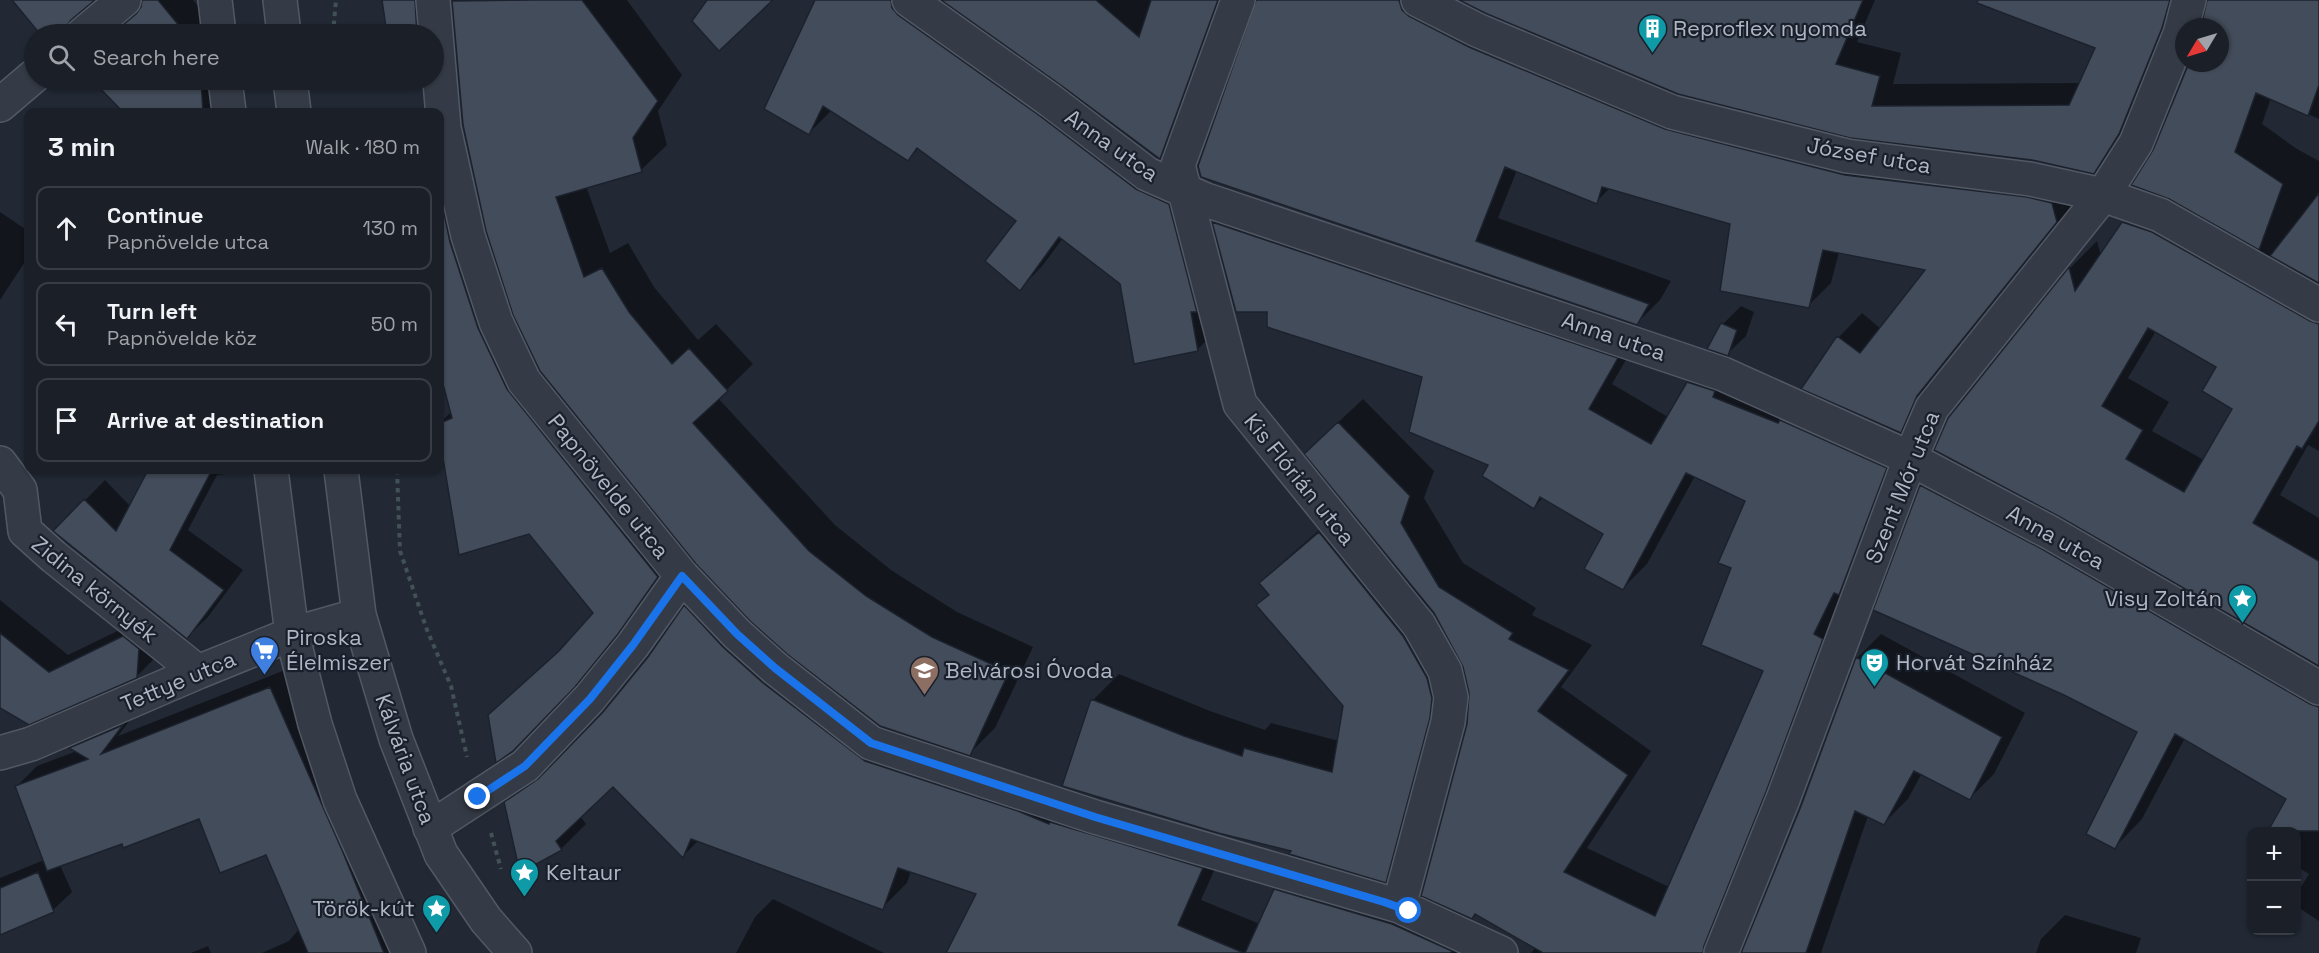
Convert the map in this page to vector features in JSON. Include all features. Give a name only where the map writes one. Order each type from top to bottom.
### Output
[{"type":"street","points":[[95,24],[124,0]]},
{"type":"street","points":[[215,0],[218,24]]},
{"type":"street","points":[[280,0],[283,24]]},
{"type":"street","name":"Papnövelde utca","points":[[433,0],[435,24]]},
{"type":"street","name":"Anna utca","points":[[909,0],[1051,101],[1147,174],[1206,200],[1723,374],[1910,459],[2051,532],[2319,688]]},
{"type":"street","name":"Kis Flórián utca","points":[[1238,0],[1178,165],[1240,404],[1419,625],[1445,671],[1451,697],[1448,722],[1399,906]]},
{"type":"street","name":"József utca","points":[[1418,0],[1477,30],[1671,112],[1847,156],[2031,179],[2103,195],[2160,215],[2319,305]]},
{"type":"street","name":"Szent Mór utca","points":[[1721,953],[1783,799],[1910,459],[1932,408],[2103,195],[2136,143],[2180,34],[2189,0]]},
{"type":"street","points":[[0,105],[24,85]]},
{"type":"street","points":[[226,90],[228,108]]},
{"type":"street","points":[[291,90],[294,108]]},
{"type":"street","name":"Papnövelde utca","points":[[441,90],[442,108]]},
{"type":"street","name":"Papnövelde utca","points":[[444,128],[468,236],[496,322],[524,381],[682,576],[737,634],[775,668],[871,743],[1095,817],[1399,906],[1501,953]]},
{"type":"street","name":"Zidina környék","points":[[0,463],[20,490],[24,531],[198,672]]},
{"type":"street","points":[[271,474],[291,634],[315,724],[340,800],[409,953]]},
{"type":"street","name":"Kálvária utca","points":[[341,474],[359,615],[396,739],[441,854],[486,921],[515,953]]},
{"type":"street","points":[[430,828],[525,766],[590,699],[633,645],[682,576]]},
{"type":"street","name":"Tettye utca","points":[[0,753],[31,744],[291,634],[359,615]]},
{"type":"street","points":[[0,725],[31,744]]},
{"type":"path","points":[[334,24],[336,0]]},
{"type":"path","points":[[397,474],[400,551],[426,630],[451,686],[478,797]]},
{"type":"building","points":[[12,0],[95,0],[68,24],[32,24]]},
{"type":"building","points":[[142,0],[158,0],[178,24],[124,24],[141,7]]},
{"type":"building","points":[[382,0],[415,0],[416,24],[386,24]]},
{"type":"building","points":[[582,0],[658,101],[633,138],[642,172],[556,197],[584,277],[602,268],[629,312],[672,364],[689,348],[728,391],[693,423],[809,551],[866,596],[932,637],[1009,672],[970,756],[880,726],[787,654],[750,621],[696,564],[540,371],[513,315],[486,231],[463,125],[452,1]]},
{"type":"building","points":[[707,0],[773,0],[719,51],[692,21]]},
{"type":"building","points":[[815,0],[891,0],[892,8],[898,15],[1040,116],[1136,189],[1169,204],[1197,312],[1191,312],[1198,351],[1134,364],[1120,284],[1059,237],[1020,291],[985,261],[1016,221],[917,148],[908,161],[823,106],[809,135],[764,109]]},
{"type":"building","points":[[941,0],[1096,0],[1139,37],[1151,0],[1218,0],[1160,159]]},
{"type":"building","points":[[1256,0],[1399,0],[1402,10],[1409,16],[1469,47],[1665,129],[1845,175],[2027,197],[2052,203],[2057,222],[1917,396],[1901,433],[1801,389],[1837,336],[1860,353],[1925,270],[1823,250],[1809,308],[1720,291],[1730,224],[1602,187],[1597,204],[1505,167],[1476,241],[1649,304],[1637,325],[1201,177],[1198,166]]},
{"type":"building","points":[[1459,0],[1863,0],[1836,64],[1880,76],[1872,106],[2069,105],[2095,48],[1977,3],[1978,0],[2170,0],[2162,28],[2119,134],[2094,174],[2032,160],[1850,138],[1678,94]]},
{"type":"building","points":[[2207,0],[2319,0],[2319,85],[2308,116],[2256,93],[2235,152],[2283,184],[2259,250],[2169,199],[2131,185],[2153,150],[2185,72],[2229,72],[2229,18],[2203,18]]},
{"type":"building","points":[[102,90],[202,90],[203,108],[119,108]]},
{"type":"building","points":[[2319,193],[2319,283],[2270,256]]},
{"type":"building","points":[[444,213],[450,242],[478,328],[507,389],[658,577],[618,634],[575,687],[513,751],[496,763],[488,715],[559,651],[593,613],[529,534],[459,555],[444,464],[444,421],[452,418],[444,388]]},
{"type":"building","points":[[1212,222],[1618,358],[1589,409],[1651,444],[1687,382],[1715,391],[1713,397],[1778,423],[1780,420],[1887,468],[1839,595],[1834,593],[1814,634],[1823,639],[1703,953],[1543,953],[1475,914],[1472,919],[1421,896],[1467,724],[1469,693],[1463,667],[1434,613],[1304,454],[1338,422],[1410,496],[1401,523],[1439,587],[1513,633],[1509,639],[1569,670],[1538,711],[1628,775],[1564,872],[1655,916],[1763,671],[1701,645],[1731,568],[1718,563],[1745,501],[1686,473],[1623,590],[1584,569],[1603,534],[1540,497],[1534,509],[1482,476],[1488,465],[1409,432],[1422,377],[1267,327],[1267,312],[1236,312]]},
{"type":"building","points":[[2122,222],[2152,232],[2319,324],[2319,421],[2302,449],[2297,446],[2253,523],[2319,561],[2319,666],[2060,517],[1934,450],[1948,418],[2069,267],[2075,291]],"holes":[[[2148,328],[2216,367],[2202,391],[2232,409],[2184,492],[2126,459],[2143,430],[2102,406]]]},
{"type":"building","points":[[1721,323],[1737,330],[1728,356],[1707,349]]},
{"type":"building","points":[[146,474],[210,474],[170,550],[224,590],[187,639],[53,531],[84,499],[116,531]]},
{"type":"building","points":[[1920,485],[2042,549],[2310,704],[2319,707],[2319,831],[2301,831],[2301,827],[2270,827],[2286,799],[2175,734],[2115,849],[2086,834],[2137,732],[2064,695],[1873,610]]},
{"type":"building","points":[[1319,532],[1403,636],[1427,678],[1432,698],[1430,718],[1386,883],[1289,854],[1291,851],[1218,833],[1062,786],[1091,699],[1242,756],[1244,748],[1332,772],[1343,706],[1256,605],[1269,595],[1259,583]]},
{"type":"building","points":[[684,605],[723,647],[762,682],[865,761],[1018,811],[1049,824],[1050,822],[1203,868],[1178,925],[1244,953],[946,953],[976,894],[898,868],[883,910],[691,839],[683,858],[613,787],[556,841],[562,850],[520,873],[504,802],[538,779],[603,712],[648,657]]},
{"type":"building","points":[[0,633],[49,672],[123,636],[139,649],[137,678],[29,725],[0,708]]},
{"type":"building","points":[[1856,657],[2002,737],[1970,800],[1914,771],[1884,825],[1855,811],[1806,953],[1741,953],[1801,806]]},
{"type":"building","points":[[270,687],[342,850],[384,953],[308,953],[266,855],[220,873],[199,819],[123,848],[122,844],[47,871],[15,786],[88,759],[69,748],[123,725],[101,754]]},
{"type":"building","points":[[38,872],[54,912],[0,935],[0,888]]},
{"type":"building","points":[[1274,889],[1392,924],[1452,951],[1450,953],[1245,953]]},
{"type":"place","name":"Reproflex nyomda","points":[[1652,54]]},
{"type":"place","name":"Visy Zoltán","points":[[2243,624]]},
{"type":"place","name":"Piroska Élelmiszer","points":[[265,676]]},
{"type":"place","name":"Horvát Színház","points":[[1875,688]]},
{"type":"place","name":"Belvárosi Óvoda","points":[[924,696]]},
{"type":"place","name":"Keltaur","points":[[525,898]]},
{"type":"place","name":"Török-kút","points":[[436,934]]},
{"type":"route","points":[[478,797],[525,766],[590,699],[633,645],[682,576],[737,634],[775,668],[871,743],[1095,817],[1399,906],[1409,911]]}]
